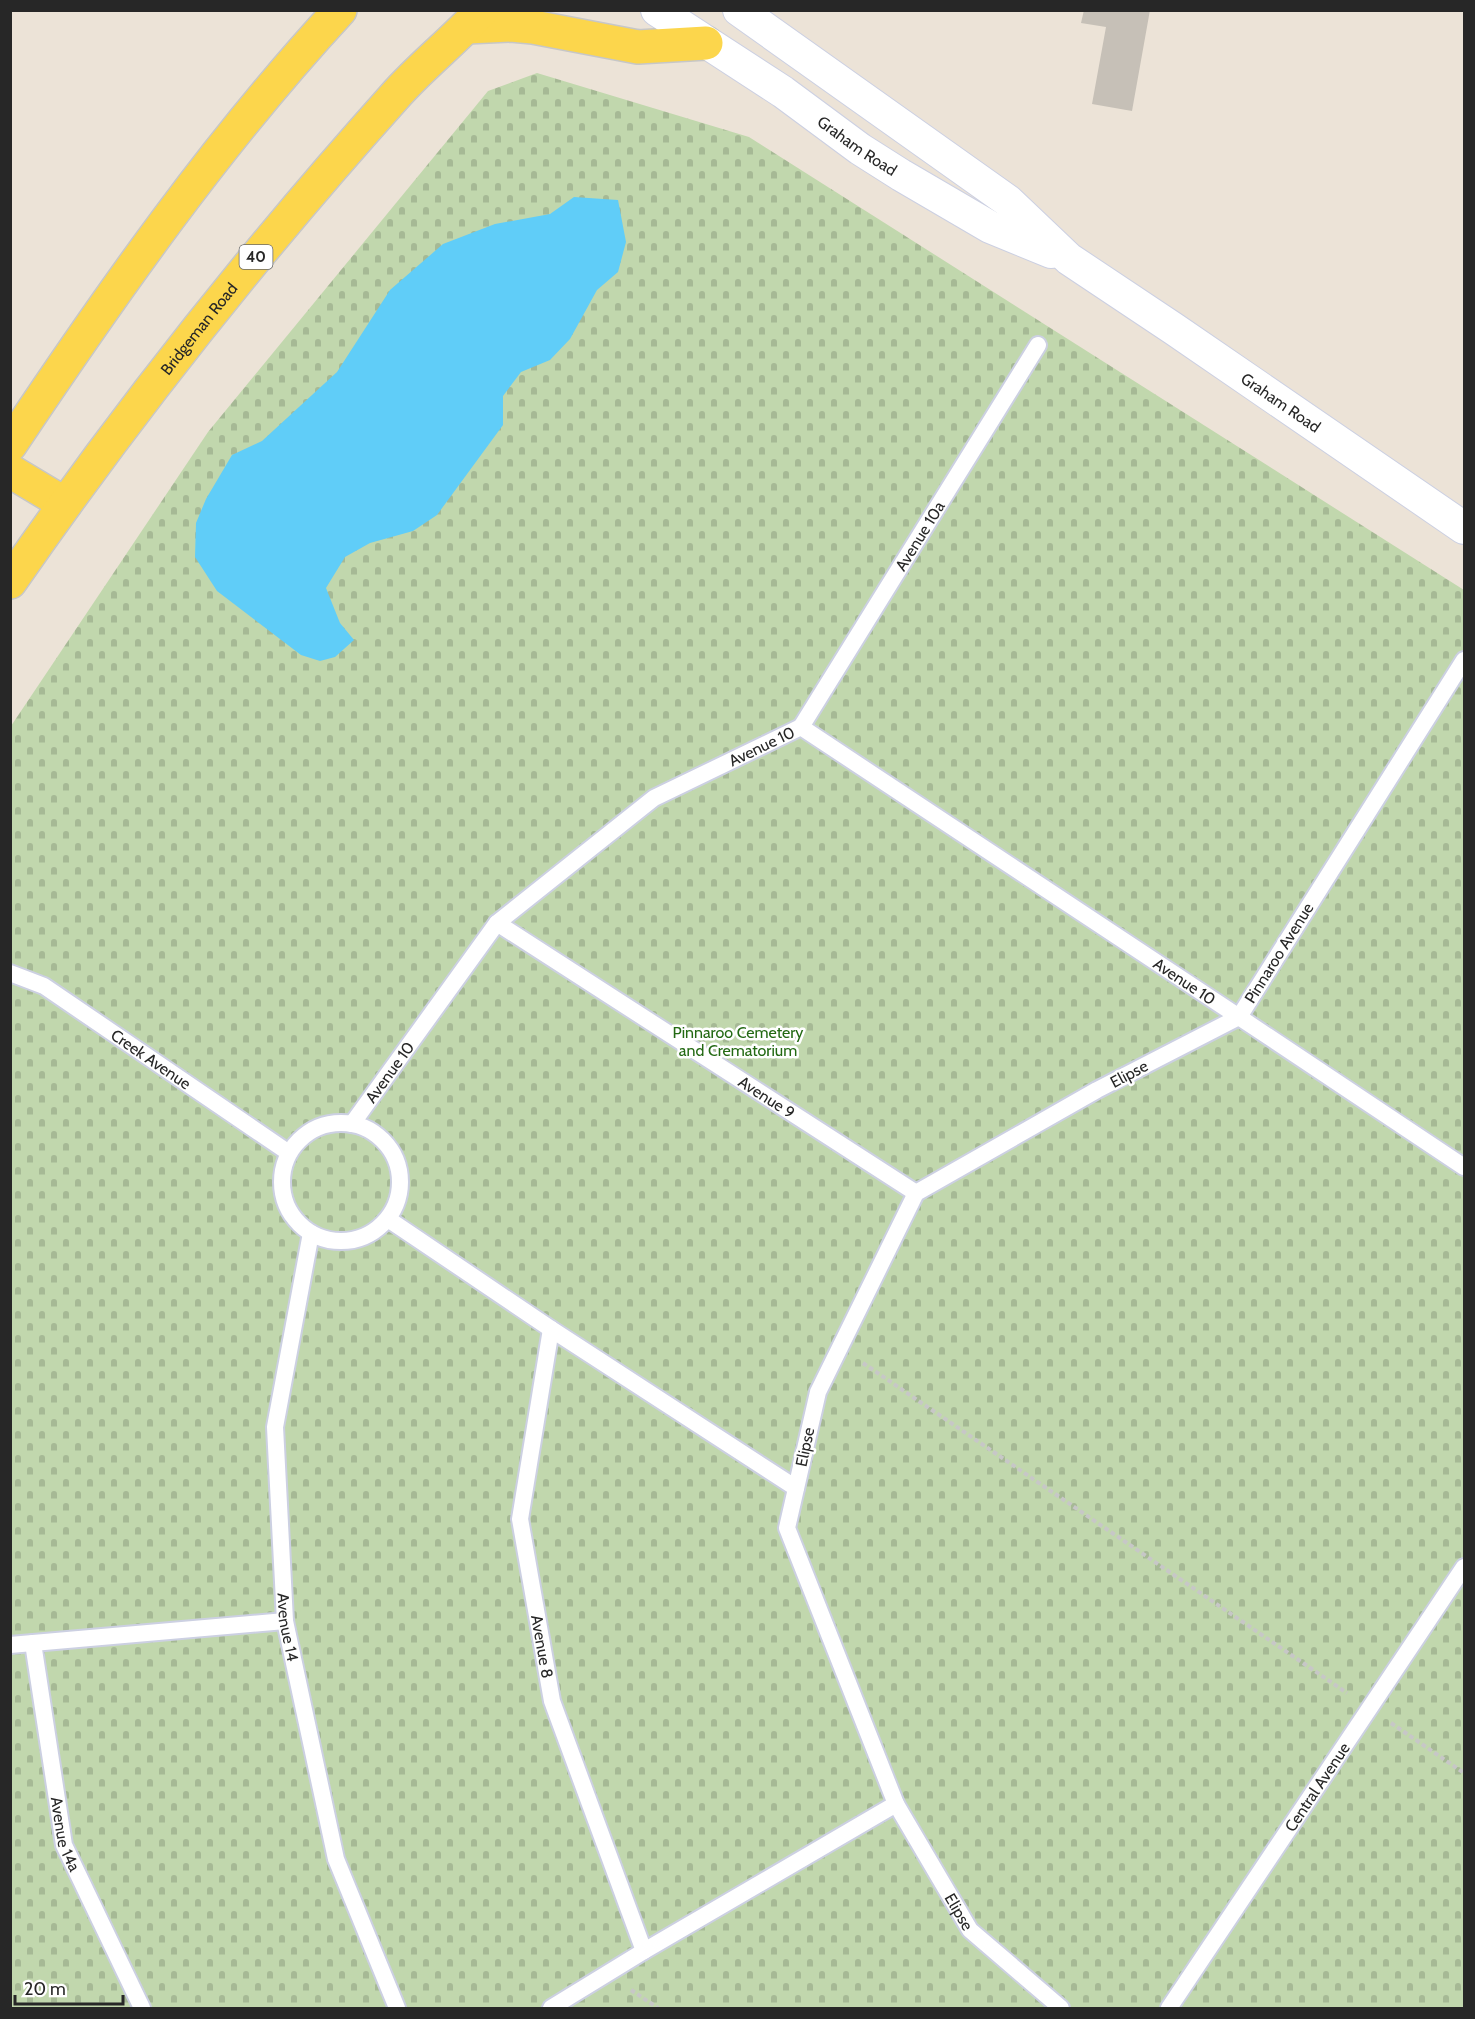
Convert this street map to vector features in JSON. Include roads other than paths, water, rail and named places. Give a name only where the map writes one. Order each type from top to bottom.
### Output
[{"type":"main road","points":[[10,445],[170,217],[257,106],[316,24],[340,10]]},
{"type":"main road","points":[[474,19],[533,27],[638,47],[706,43]]},
{"type":"main road","name":"Bridgeman Road","points":[[10,582],[65,504],[210,312],[297,206],[396,94],[474,19]]},
{"type":"main road","points":[[10,471],[65,504]]},
{"type":"street","name":"Graham Road","points":[[657,10],[783,92],[860,148],[911,181],[990,227],[1069,259]]},
{"type":"street","name":"Graham Road","points":[[739,10],[1008,201],[1069,259],[1174,328],[1464,528]]},
{"type":"lane","name":"Avenue 10a","points":[[801,728],[1038,345]]},
{"type":"lane","name":"Pinnaroo Avenue","points":[[1464,660],[1239,1017],[1464,1167]]},
{"type":"lane","name":"Avenue 10","points":[[352,1124],[497,923],[654,798],[801,728],[1239,1017]]},
{"type":"lane","name":"Avenue 9","points":[[497,923],[916,1193]]},
{"type":"lane","name":"Creek Avenue","points":[[10,974],[44,986],[289,1153]]},
{"type":"lane","name":"Elipse","points":[[1061,2008],[970,1930],[896,1804],[787,1528],[818,1392],[916,1193],[1097,1090],[1239,1017]]},
{"type":"lane","points":[[331,1123],[352,1124],[371,1131],[385,1143],[396,1161],[401,1180],[397,1201],[388,1219],[371,1233],[352,1240],[331,1240],[311,1233],[290,1212],[283,1193],[282,1172],[289,1153],[296,1143],[312,1130],[331,1123]]},
{"type":"lane","points":[[388,1219],[551,1329],[796,1488]]},
{"type":"lane","name":"Avenue 14","points":[[311,1233],[275,1427],[285,1621],[336,1859],[397,2008]]},
{"type":"lane","name":"Avenue 8","points":[[551,1329],[520,1519],[552,1701],[644,1951]]},
{"type":"lane","name":"Central Avenue","points":[[1169,2008],[1464,1567]]},
{"type":"lane","points":[[10,1645],[285,1621]]},
{"type":"lane","name":"Avenue 14a","points":[[33,1643],[63,1845],[142,2008]]},
{"type":"lane","points":[[551,2008],[896,1804]]},
{"type":"water","points":[[574,197],[618,200],[626,242],[618,272],[597,290],[570,339],[550,360],[521,372],[503,396],[503,425],[437,515],[413,531],[370,543],[345,557],[326,588],[340,623],[354,640],[335,657],[320,661],[301,655],[217,591],[195,557],[196,523],[206,499],[232,455],[262,441],[337,372],[390,290],[443,244],[495,224],[550,214]]},
{"type":"park label","name":"Pinnaroo Cemetery and Crematorium","points":[[738,1041]]}]
